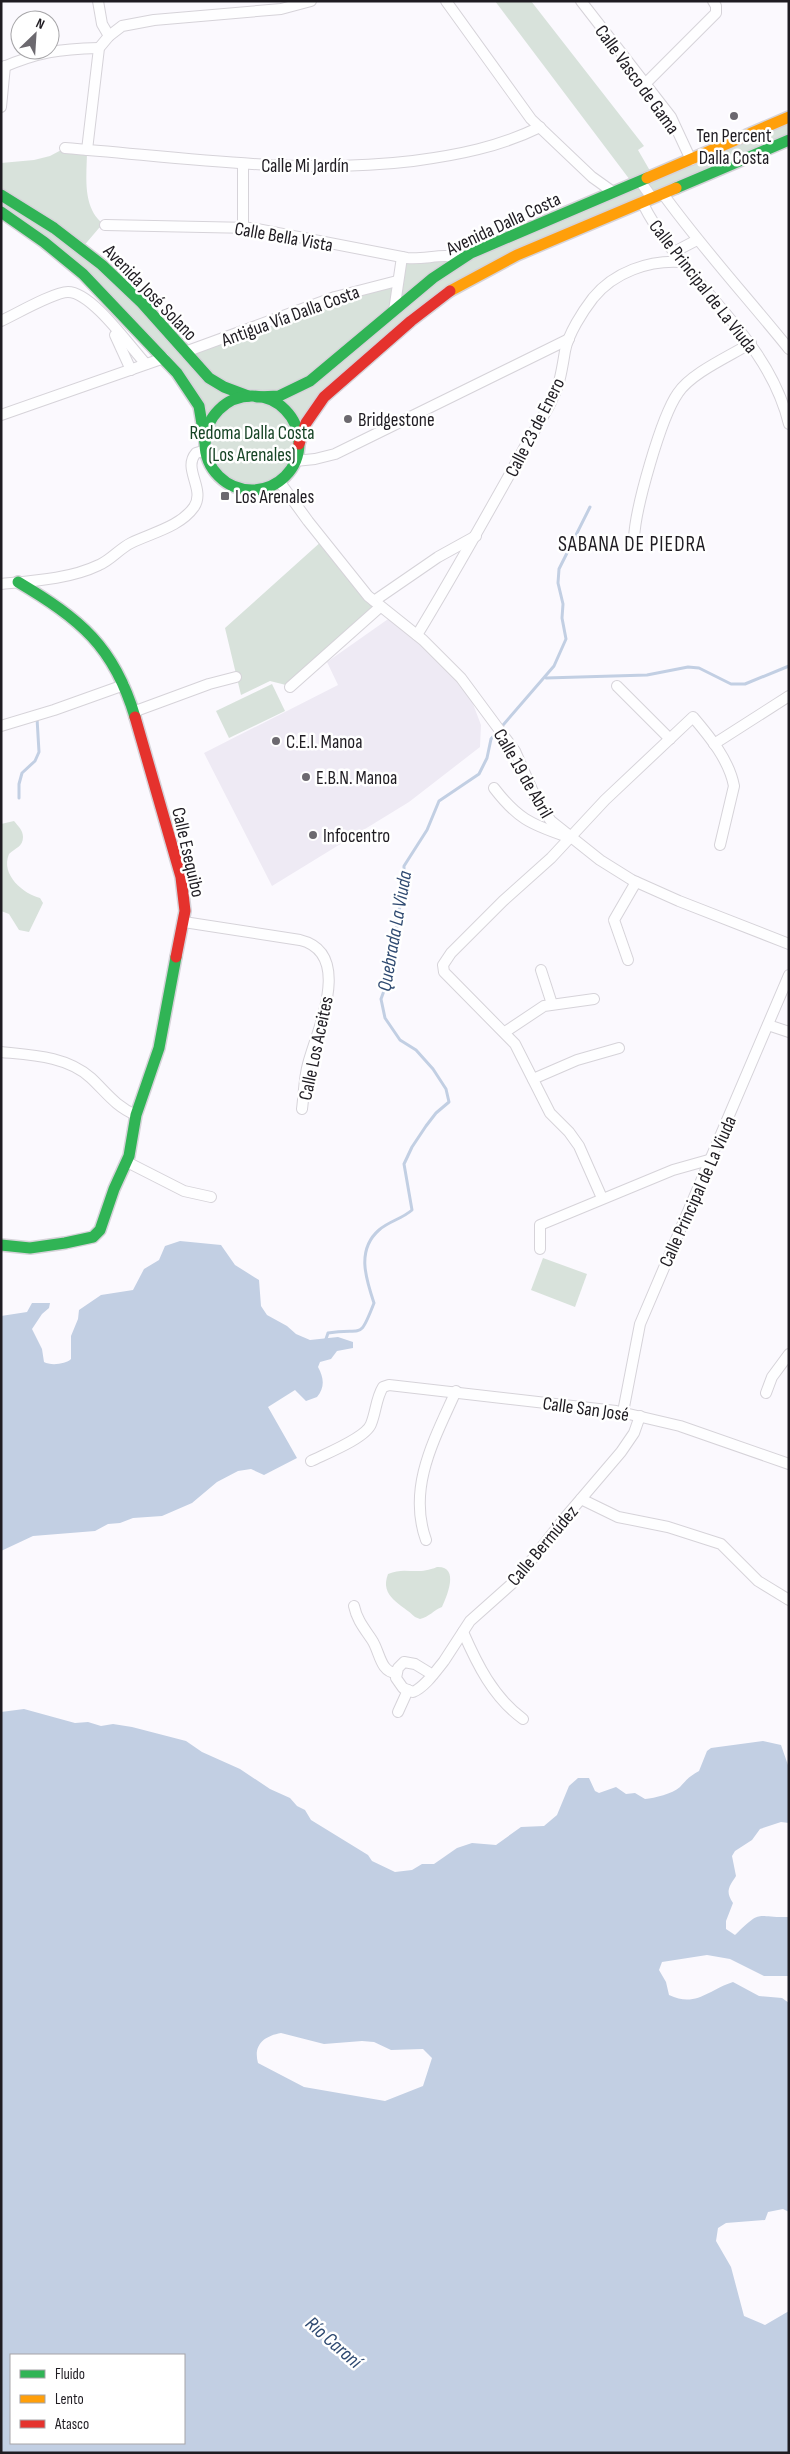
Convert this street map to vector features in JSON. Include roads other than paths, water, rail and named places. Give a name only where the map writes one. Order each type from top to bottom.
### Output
[{"type":"street","points":[[98,1],[102,24],[109,36]]},
{"type":"street","points":[[87,150],[99,48],[109,36],[122,26],[265,5],[295,7],[311,1]]},
{"type":"street","points":[[446,1],[531,119],[592,177],[613,192]]},
{"type":"street","name":"Calle Vasco de Gama","points":[[580,1],[671,117],[691,160]]},
{"type":"street","points":[[645,84],[713,17],[715,5]]},
{"type":"street","points":[[1,107],[3,67],[15,61],[55,50],[99,48]]},
{"type":"street","name":"Avenida Dalla Costa","points":[[253,397],[279,396],[310,382],[433,278],[462,259],[500,240],[789,117]]},
{"type":"street","name":"Calle Mi Jardín","points":[[65,148],[243,164],[327,167],[386,164],[482,150],[540,127]]},
{"type":"street","name":"Avenida Dalla Costa","points":[[299,444],[306,423],[324,397],[446,294],[475,276],[517,255],[789,140]]},
{"type":"street","points":[[243,164],[243,227]]},
{"type":"street","points":[[640,181],[652,198],[697,240],[789,349]]},
{"type":"street","name":"Avenida José Solano","points":[[1,195],[48,224],[100,263],[133,294],[185,352],[216,382],[253,397]]},
{"type":"street","name":"Calle Principal de La Viuda","points":[[652,198],[652,224],[681,262],[712,296],[750,343],[777,388],[789,424]]},
{"type":"street","name":"Avenida José Solano","points":[[1,212],[39,237],[88,277],[164,358],[197,401],[202,416],[205,446]]},
{"type":"street","name":"Calle Bella Vista","points":[[105,225],[243,227],[402,257],[419,259],[450,256],[462,259]]},
{"type":"street","points":[[674,252],[697,240]]},
{"type":"street","points":[[394,311],[402,257]]},
{"type":"street","name":"Calle 23 de Enero","points":[[417,635],[476,536],[551,402],[563,371],[565,350],[569,339],[593,298],[614,279],[647,265],[664,261],[681,262]]},
{"type":"street","name":"Antigua Vía Dalla Costa","points":[[185,352],[335,296],[397,282]]},
{"type":"street","points":[[1,321],[60,293],[68,292],[88,300],[146,364]]},
{"type":"street","points":[[109,322],[131,370]]},
{"type":"street","points":[[295,461],[335,454],[569,339]]},
{"type":"street","points":[[634,539],[638,510],[650,466],[668,413],[678,393],[690,380],[750,343]]},
{"type":"street","points":[[1,415],[164,358]]},
{"type":"street","points":[[777,388],[789,398]]},
{"type":"street","points":[[253,397],[274,402],[287,412],[296,427],[299,444],[295,461],[279,481],[264,488],[238,488],[223,480],[217,474],[205,446],[209,425],[218,411],[232,401],[253,397]]},
{"type":"street","points":[[1,584],[46,579],[93,568],[108,561],[129,544],[172,524],[189,513],[196,502],[198,492],[192,470],[192,460],[196,453],[205,446]]},
{"type":"street","name":"Calle 19 de Abril","points":[[279,481],[308,520],[377,604],[417,635],[461,678],[514,750],[543,813],[570,838],[600,860],[636,882],[692,907],[789,944]]},
{"type":"street","points":[[290,687],[377,604],[438,557],[476,536]]},
{"type":"street","name":"Calle Esequibo","points":[[1,1245],[30,1248],[65,1243],[93,1237],[100,1230],[114,1189],[127,1162],[136,1115],[159,1048],[184,922],[184,896],[179,871],[124,685],[113,664],[93,636],[51,602],[18,582]]},
{"type":"street","points":[[133,712],[209,684],[236,677]]},
{"type":"street","points":[[1,726],[124,685]]},
{"type":"street","points":[[617,686],[670,739]]},
{"type":"street","points":[[714,744],[789,696]]},
{"type":"street","points":[[602,1198],[579,1146],[569,1132],[550,1113],[522,1053],[505,1032],[444,972],[443,965],[451,953],[472,932],[693,716],[714,744],[728,768],[734,786],[720,845]]},
{"type":"street","points":[[494,788],[519,817],[538,827],[570,838]]},
{"type":"street","points":[[628,960],[614,920],[636,882]]},
{"type":"street","name":"Calle Los Aceites","points":[[184,922],[300,940],[314,944],[322,951],[327,971],[327,999],[321,1026],[307,1066],[302,1109]]},
{"type":"street","points":[[541,970],[552,1004]]},
{"type":"street","name":"Calle Principal de La Viuda","points":[[623,1412],[640,1324],[789,975]]},
{"type":"street","points":[[505,1032],[535,1010],[552,1004],[594,999]]},
{"type":"street","points":[[768,1025],[789,1032]]},
{"type":"street","points":[[533,1079],[577,1060],[619,1048]]},
{"type":"street","points":[[1,1052],[43,1057],[69,1065],[90,1077],[116,1104],[136,1115]]},
{"type":"street","points":[[540,1249],[540,1224],[673,1170],[712,1159]]},
{"type":"street","points":[[127,1162],[184,1191],[211,1197]]},
{"type":"street","points":[[766,1393],[772,1377],[789,1354]]},
{"type":"street","name":"Calle San José","points":[[311,1461],[367,1431],[372,1421],[379,1392],[383,1386],[389,1385],[456,1391],[623,1412],[713,1437],[789,1464]]},
{"type":"street","points":[[426,1540],[419,1512],[424,1469],[433,1439],[456,1391]]},
{"type":"street","name":"Calle Bermúdez","points":[[412,1691],[433,1675],[476,1614],[516,1580],[630,1441],[640,1416]]},
{"type":"street","points":[[581,1499],[612,1516],[668,1527],[721,1544],[758,1581],[789,1600]]},
{"type":"street","points":[[354,1606],[362,1628],[372,1640],[385,1667],[392,1673],[396,1673]]},
{"type":"street","points":[[462,1632],[491,1686],[506,1705],[523,1719]]},
{"type":"street","points":[[398,1712],[412,1691],[398,1683],[396,1673],[401,1664],[409,1662],[433,1675]]},
{"type":"water","points":[[180,1241],[221,1245],[235,1265],[259,1280],[261,1306],[267,1315],[287,1326],[296,1334],[310,1340],[338,1337],[353,1342],[353,1348],[337,1351],[331,1359],[320,1362],[318,1367],[323,1382],[317,1397],[306,1401],[295,1390],[268,1407],[297,1458],[264,1475],[251,1469],[238,1471],[217,1482],[192,1503],[162,1516],[133,1518],[120,1523],[108,1524],[95,1531],[33,1536],[1,1551],[1,1316],[27,1312],[32,1303],[50,1303],[49,1308],[42,1314],[32,1329],[42,1349],[44,1362],[54,1364],[66,1362],[71,1359],[71,1336],[78,1319],[79,1310],[101,1295],[133,1290],[144,1269],[159,1260],[165,1246]]},
{"type":"water","name":"Río Caroní","points":[[24,1709],[75,1723],[88,1722],[101,1726],[113,1724],[132,1727],[186,1741],[202,1752],[240,1769],[270,1789],[290,1798],[297,1806],[305,1810],[311,1820],[368,1855],[372,1861],[395,1872],[412,1870],[422,1864],[434,1864],[457,1848],[472,1843],[496,1845],[521,1827],[544,1826],[557,1815],[569,1786],[578,1778],[589,1778],[595,1791],[599,1793],[616,1787],[626,1794],[635,1793],[645,1799],[658,1797],[677,1789],[699,1771],[707,1751],[711,1748],[763,1741],[781,1745],[789,1768],[789,1823],[781,1822],[760,1829],[752,1840],[735,1851],[732,1856],[736,1876],[729,1889],[729,1895],[733,1903],[726,1921],[726,1929],[735,1935],[750,1921],[759,1916],[789,1917],[789,1976],[764,1976],[730,1959],[707,1955],[662,1962],[659,1970],[666,1982],[669,1995],[678,1999],[695,1999],[733,1982],[759,1996],[782,1998],[789,2003],[789,2212],[783,2209],[768,2212],[765,2220],[726,2223],[718,2228],[716,2241],[731,2267],[744,2316],[765,2325],[789,2311],[789,2453],[1,2453],[1,1712]],"holes":[[[281,2033],[324,2044],[374,2042],[391,2050],[423,2049],[432,2058],[423,2086],[385,2101],[304,2087],[258,2063],[257,2051],[261,2042],[275,2034]]]},
{"type":"waterway","name":"Quebrada La Viuda","points":[[325,1342],[328,1333],[358,1330],[365,1323],[374,1303],[366,1275],[365,1256],[367,1246],[379,1230],[412,1210],[404,1164],[412,1147],[426,1126],[436,1113],[449,1102],[446,1089],[433,1069],[416,1050],[400,1040],[385,1018],[381,999],[389,977],[388,953],[397,931],[396,918],[404,896],[404,866],[427,830],[439,801],[479,774],[487,758],[491,739],[554,666],[566,639],[562,618],[563,604],[558,583],[559,569],[590,507]]},
{"type":"waterway","name":"Quebrada La Viuda","points":[[546,678],[647,675],[688,667],[699,668],[731,684],[745,684],[789,666]]},
{"type":"waterway","points":[[19,798],[19,784],[22,773],[35,761],[39,752],[37,718]]},
{"type":"place","name":"Ten Percent Dalla Costa","points":[[734,116]]},
{"type":"place","name":"Bridgestone","points":[[348,419]]},
{"type":"place","name":"Los Arenales","points":[[225,496]]},
{"type":"place","name":"C.E.I. Manoa","points":[[276,741]]},
{"type":"place","name":"E.B.N. Manoa","points":[[306,777]]},
{"type":"place","name":"Infocentro","points":[[313,835]]},
{"type":"district","name":"SABANA DE PIEDRA","points":[[632,544]]},
{"type":"park label","name":"Redoma Dalla Costa (Los Arenales)","points":[[252,443]]}]
